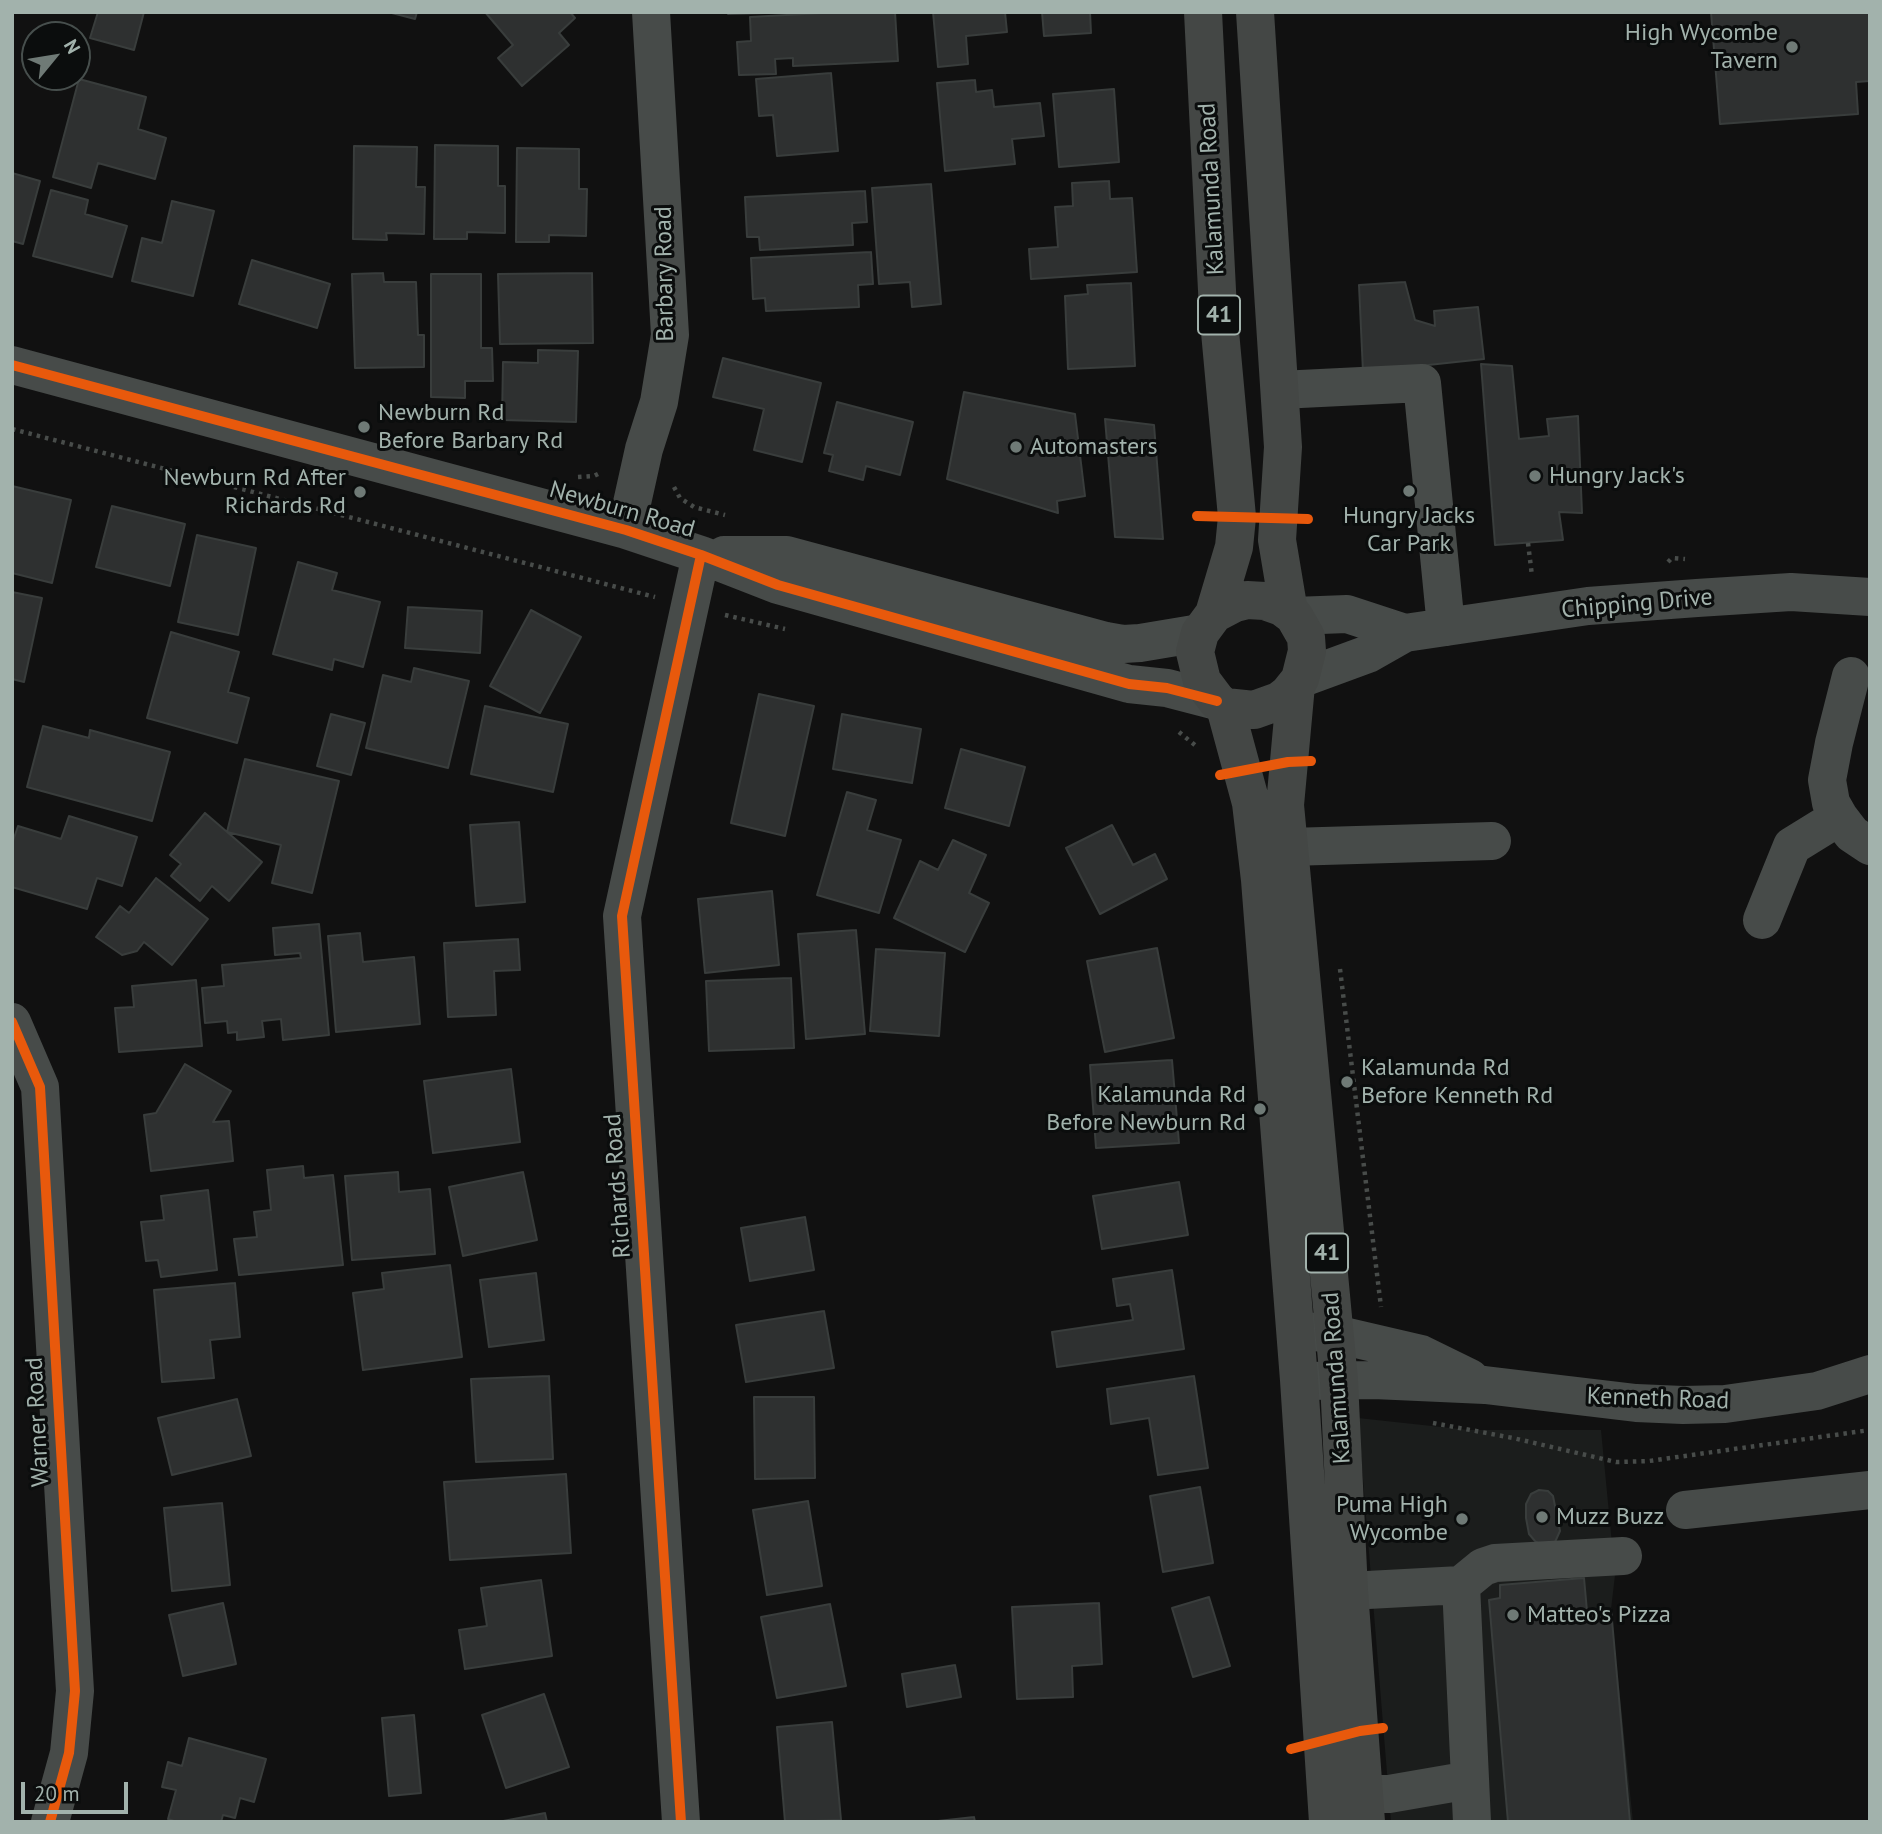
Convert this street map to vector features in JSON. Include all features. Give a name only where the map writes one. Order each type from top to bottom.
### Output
[{"type":"main road","name":"Kalamunda Road","points":[[1203,12],[1218,310],[1237,517],[1234,547],[1195,652],[1198,668],[1209,692],[1221,704],[1232,773],[1251,803],[1260,880],[1328,1822]]},
{"type":"main road","name":"Kalamunda Road","points":[[1255,16],[1283,447],[1278,540],[1288,612],[1306,637],[1307,644],[1305,664],[1292,688],[1285,805],[1339,1381],[1349,1591],[1365,1808]]},
{"type":"main road","points":[[1218,310],[1232,260],[1220,99],[1222,48],[1234,27],[1255,16]]},
{"type":"main road","points":[[1207,623],[1235,603],[1247,600],[1265,601],[1288,612]]},
{"type":"main road","points":[[1221,704],[1254,710],[1292,688]]},
{"type":"street","name":"Barbary Road","points":[[626,530],[644,449],[659,402],[670,335],[651,12]]},
{"type":"street","name":"Newburn Road","points":[[12,365],[626,530],[791,588],[1129,684],[1167,688],[1221,704]]},
{"type":"street","points":[[1280,390],[1422,383],[1446,627]]},
{"type":"street","name":"Newburn Road","points":[[701,555],[787,555],[1123,644],[1207,623]]},
{"type":"street","name":"Richards Road","points":[[681,1822],[622,916],[701,555]]},
{"type":"street","name":"Chipping Drive","points":[[1292,688],[1367,654],[1405,633],[1588,606],[1791,592],[1870,597]]},
{"type":"street","name":"Chipping Drive","points":[[1288,612],[1347,614],[1405,633]]},
{"type":"street","points":[[1851,677],[1833,743],[1827,780],[1831,803],[1839,817],[1852,834],[1870,846]]},
{"type":"street","points":[[1762,920],[1792,846],[1839,817]]},
{"type":"street","points":[[1289,847],[1492,841]]},
{"type":"street","name":"Warner Road","points":[[12,1022],[40,1087],[75,1691],[69,1753],[50,1822]]},
{"type":"street","name":"Kenneth Road","points":[[1294,1331],[1335,1334],[1420,1354],[1485,1385]]},
{"type":"street","name":"Kenneth Road","points":[[1298,1380],[1485,1385],[1636,1403],[1726,1404],[1817,1391],[1870,1374]]},
{"type":"street","points":[[1685,1510],[1870,1490]]},
{"type":"street","points":[[1349,1591],[1461,1585],[1483,1567],[1495,1563],[1623,1556]]},
{"type":"street","points":[[1461,1585],[1472,1822]]},
{"type":"street","points":[[1365,1808],[1389,1794],[1470,1780]]},
{"type":"path","points":[[12,429],[656,597]]},
{"type":"path","points":[[1528,543],[1532,581]]},
{"type":"path","points":[[1176,730],[1232,773]]},
{"type":"shaded area","points":[[1358,1418],[1469,1430],[1601,1430],[1615,1575],[1611,1609],[1633,1822],[1391,1822]]},
{"type":"building","points":[[98,12],[144,12],[134,50],[91,38]]},
{"type":"building","points":[[388,12],[417,12],[415,19]]},
{"type":"building","points":[[485,12],[570,12],[575,18],[559,33],[569,45],[522,86],[498,58],[513,45]]},
{"type":"building","points":[[765,12],[765,13],[728,14]]},
{"type":"building","points":[[895,12],[898,61],[793,66],[793,58],[775,59],[776,74],[739,75],[737,42],[751,41],[750,17]]},
{"type":"building","points":[[933,12],[1005,12],[1007,32],[966,36],[968,64],[938,67]]},
{"type":"building","points":[[1042,12],[1090,12],[1091,33],[1044,36]]},
{"type":"building","name":"High Wycombe Tavern","points":[[1711,12],[1870,12],[1870,81],[1856,82],[1858,114],[1720,124]]},
{"type":"building","points":[[831,73],[838,151],[777,156],[773,115],[759,116],[756,79]]},
{"type":"building","points":[[975,80],[976,92],[992,90],[994,107],[1040,103],[1044,136],[1012,139],[1015,164],[945,171],[937,83]]},
{"type":"building","points":[[91,82],[146,97],[138,129],[166,138],[155,179],[98,163],[91,188],[53,177],[76,91],[91,91]]},
{"type":"building","points":[[1114,89],[1119,162],[1059,167],[1053,94]]},
{"type":"building","points":[[435,145],[498,146],[498,186],[505,186],[505,233],[467,232],[467,239],[434,239]]},
{"type":"building","points":[[354,146],[417,147],[416,187],[425,187],[424,234],[386,233],[387,240],[353,239]]},
{"type":"building","points":[[517,148],[579,149],[579,189],[587,189],[586,236],[549,235],[549,242],[516,242]]},
{"type":"building","points":[[12,173],[40,181],[23,244],[12,241]]},
{"type":"building","points":[[1109,181],[1110,199],[1132,198],[1137,272],[1031,279],[1029,249],[1058,247],[1055,207],[1073,206],[1072,183]]},
{"type":"building","points":[[931,184],[941,304],[912,307],[910,282],[879,284],[872,188]]},
{"type":"building","points":[[51,190],[88,200],[85,214],[127,226],[112,277],[33,256]]},
{"type":"building","points":[[865,191],[867,222],[852,223],[853,245],[760,250],[759,237],[747,237],[745,197]]},
{"type":"building","points":[[172,201],[214,211],[193,296],[132,281],[142,238],[162,243]]},
{"type":"building","points":[[871,252],[873,284],[858,285],[859,307],[766,311],[765,298],[753,299],[751,258]]},
{"type":"building","points":[[252,260],[330,284],[317,328],[239,304]]},
{"type":"building","points":[[383,273],[384,282],[416,282],[418,335],[424,335],[424,367],[355,368],[352,274]]},
{"type":"building","points":[[592,273],[593,343],[500,344],[498,274]]},
{"type":"building","points":[[431,274],[481,274],[481,348],[492,348],[493,381],[465,381],[465,398],[431,397]]},
{"type":"building","points":[[1405,282],[1415,320],[1435,326],[1434,311],[1478,307],[1484,359],[1363,372],[1359,285]]},
{"type":"building","points":[[1131,283],[1135,366],[1068,369],[1065,296],[1088,294],[1087,285]]},
{"type":"building","points":[[538,350],[578,351],[576,422],[502,420],[503,362],[538,363]]},
{"type":"building","points":[[723,358],[821,383],[802,462],[754,450],[764,409],[713,397]]},
{"type":"building","name":"Hungry Jack's","points":[[1481,364],[1512,366],[1519,439],[1549,436],[1547,419],[1578,416],[1582,513],[1559,512],[1563,540],[1495,545]]},
{"type":"building","name":"Automasters","points":[[964,392],[1075,414],[1085,496],[1057,501],[1058,513],[947,479]]},
{"type":"building","points":[[837,402],[913,422],[900,475],[866,466],[863,480],[829,471],[833,455],[824,453]]},
{"type":"building","points":[[1105,419],[1154,425],[1163,539],[1115,537]]},
{"type":"building","points":[[12,486],[71,500],[52,583],[12,573]]},
{"type":"building","points":[[112,506],[185,524],[170,586],[96,567]]},
{"type":"building","points":[[197,535],[256,548],[238,635],[178,622]]},
{"type":"building","points":[[298,562],[337,573],[332,590],[380,602],[363,667],[334,659],[332,670],[273,654]]},
{"type":"building","points":[[12,592],[42,598],[24,682],[12,679]]},
{"type":"building","points":[[408,607],[482,611],[480,653],[405,648]]},
{"type":"building","points":[[531,610],[581,637],[540,713],[490,686]]},
{"type":"building","points":[[171,632],[239,652],[228,692],[249,698],[237,743],[147,718]]},
{"type":"building","points":[[414,668],[469,681],[448,768],[366,748],[383,675],[411,682]]},
{"type":"building","points":[[759,694],[814,706],[785,836],[731,823]]},
{"type":"building","points":[[485,706],[568,724],[553,792],[471,774]]},
{"type":"building","points":[[331,714],[365,723],[351,775],[317,766]]},
{"type":"building","points":[[842,714],[921,729],[912,783],[833,769]]},
{"type":"building","points":[[43,726],[89,738],[90,730],[170,752],[152,821],[27,787]]},
{"type":"building","points":[[961,749],[1025,767],[1009,826],[945,808]]},
{"type":"building","points":[[245,759],[339,781],[312,893],[272,883],[281,845],[227,832]]},
{"type":"building","points":[[847,792],[876,800],[867,830],[901,840],[879,913],[817,895]]},
{"type":"building","points":[[205,813],[262,862],[229,901],[212,886],[200,901],[171,876],[181,864],[170,855]]},
{"type":"building","points":[[69,816],[137,837],[122,886],[97,878],[87,909],[12,887],[12,844],[18,826],[61,839]]},
{"type":"building","points":[[519,822],[525,902],[476,906],[470,825]]},
{"type":"building","points":[[1112,825],[1133,865],[1155,854],[1167,879],[1100,914],[1066,848]]},
{"type":"building","points":[[953,840],[986,855],[969,893],[989,903],[965,952],[894,918],[920,861],[938,870]]},
{"type":"building","points":[[156,878],[208,919],[172,965],[144,942],[137,951],[122,955],[96,937],[120,906],[129,913]]},
{"type":"building","points":[[772,891],[779,965],[705,973],[698,899]]},
{"type":"building","points":[[319,924],[329,1035],[283,1040],[281,1019],[262,1021],[264,1037],[237,1040],[237,1032],[228,1033],[227,1021],[205,1023],[202,988],[224,986],[222,965],[301,958],[300,953],[275,955],[273,928]]},
{"type":"building","points":[[856,930],[865,1034],[806,1039],[798,934]]},
{"type":"building","points":[[360,933],[363,962],[414,957],[420,1024],[336,1032],[328,936]]},
{"type":"building","points":[[518,939],[520,970],[494,971],[496,1015],[448,1017],[444,943]]},
{"type":"building","points":[[1157,948],[1174,1038],[1105,1052],[1087,961]]},
{"type":"building","points":[[876,949],[945,953],[939,1036],[870,1031]]},
{"type":"building","points":[[791,978],[794,1048],[709,1051],[706,981]]},
{"type":"building","points":[[196,980],[202,1046],[119,1052],[115,1008],[134,1007],[132,986]]},
{"type":"building","points":[[1172,1060],[1179,1143],[1096,1148],[1090,1065]]},
{"type":"building","points":[[185,1064],[231,1091],[213,1122],[229,1121],[233,1161],[151,1171],[144,1115],[156,1113]]},
{"type":"building","points":[[511,1069],[520,1142],[433,1153],[424,1081]]},
{"type":"building","points":[[303,1166],[304,1178],[333,1175],[343,1265],[239,1275],[234,1239],[257,1237],[254,1212],[271,1210],[267,1170]]},
{"type":"building","points":[[398,1172],[399,1192],[430,1189],[435,1254],[352,1260],[345,1176]]},
{"type":"building","points":[[523,1172],[537,1240],[463,1256],[449,1187]]},
{"type":"building","points":[[1179,1182],[1188,1235],[1102,1249],[1093,1196]]},
{"type":"building","points":[[208,1190],[217,1270],[161,1277],[158,1260],[146,1261],[141,1222],[164,1220],[161,1196]]},
{"type":"building","points":[[805,1217],[814,1270],[750,1281],[741,1228]]},
{"type":"building","points":[[450,1265],[462,1357],[363,1370],[353,1293],[384,1289],[382,1273]]},
{"type":"building","points":[[1172,1270],[1184,1349],[1057,1367],[1052,1332],[1133,1320],[1130,1304],[1117,1306],[1113,1279]]},
{"type":"building","points":[[536,1273],[544,1340],[489,1347],[480,1280]]},
{"type":"building","points":[[235,1283],[240,1337],[210,1340],[214,1378],[162,1382],[154,1290]]},
{"type":"building","points":[[824,1311],[834,1368],[746,1382],[736,1325]]},
{"type":"building","points":[[549,1376],[553,1459],[476,1462],[471,1379]]},
{"type":"building","points":[[1194,1376],[1208,1468],[1158,1475],[1149,1418],[1111,1424],[1107,1389]]},
{"type":"building","points":[[754,1397],[814,1397],[815,1478],[755,1479]]},
{"type":"building","points":[[237,1399],[251,1456],[172,1475],[158,1418]]},
{"type":"building","points":[[566,1474],[571,1553],[450,1560],[444,1482]]},
{"type":"building","points":[[1200,1487],[1213,1563],[1163,1572],[1150,1496]]},
{"type":"building","name":"Muzz Buzz","points":[[1539,1490],[1548,1491],[1553,1496],[1560,1531],[1555,1542],[1542,1545],[1529,1534],[1526,1518],[1526,1504],[1531,1494]]},
{"type":"building","points":[[808,1501],[822,1586],[767,1595],[753,1510]]},
{"type":"building","points":[[222,1503],[230,1585],[172,1591],[164,1508]]},
{"type":"building","points":[[1584,1578],[1587,1611],[1611,1609],[1630,1822],[1508,1822],[1489,1600],[1500,1598],[1500,1585]]},
{"type":"building","points":[[541,1580],[552,1656],[465,1669],[459,1630],[487,1626],[481,1588]]},
{"type":"building","points":[[1209,1597],[1230,1666],[1193,1677],[1172,1608]]},
{"type":"building","points":[[223,1603],[236,1664],[183,1676],[169,1615]]},
{"type":"building","points":[[1099,1603],[1102,1664],[1072,1666],[1073,1697],[1017,1699],[1012,1607]]},
{"type":"building","points":[[830,1604],[846,1686],[777,1698],[761,1617]]},
{"type":"building","points":[[955,1665],[961,1697],[907,1707],[902,1674]]},
{"type":"building","points":[[544,1694],[569,1767],[506,1788],[482,1715]]},
{"type":"building","points":[[414,1715],[421,1793],[389,1796],[382,1718]]},
{"type":"building","points":[[832,1722],[841,1820],[785,1822],[777,1727]]},
{"type":"building","points":[[189,1738],[266,1759],[254,1802],[240,1798],[235,1818],[223,1815],[221,1822],[177,1822],[168,1819],[176,1790],[162,1787],[168,1762],[182,1766]]},
{"type":"building","points":[[545,1813],[547,1822],[498,1822]]},
{"type":"building","points":[[974,1817],[975,1822],[929,1822]]},
{"type":"cycle path","points":[[12,365],[626,530],[778,585],[1129,684],[1167,688],[1217,701]]},
{"type":"cycle path","points":[[1197,516],[1308,519]]},
{"type":"cycle path","points":[[681,1822],[622,916],[701,555]]},
{"type":"cycle path","points":[[1220,775],[1288,762],[1311,761]]},
{"type":"cycle path","points":[[12,1022],[40,1087],[75,1691],[69,1753],[50,1822]]},
{"type":"cycle path","points":[[1291,1749],[1360,1731],[1383,1728]]},
{"type":"place","name":"High Wycombe Tavern","points":[[1792,47]]},
{"type":"place","name":"Newburn Rd Before Barbary Rd","points":[[364,427]]},
{"type":"place","name":"Automasters","points":[[1016,447]]},
{"type":"place","name":"Hungry Jack's","points":[[1535,476]]},
{"type":"place","name":"Hungry Jacks Car Park","points":[[1409,491]]},
{"type":"place","name":"Newburn Rd After Richards Rd","points":[[360,492]]},
{"type":"place","name":"Kalamunda Rd Before Kenneth Rd","points":[[1347,1082]]},
{"type":"place","name":"Kalamunda Rd Before Newburn Rd","points":[[1260,1109]]},
{"type":"place","name":"Muzz Buzz","points":[[1542,1517]]},
{"type":"place","name":"Puma High Wycombe","points":[[1462,1519]]},
{"type":"place","name":"Matteo's Pizza","points":[[1513,1615]]}]
